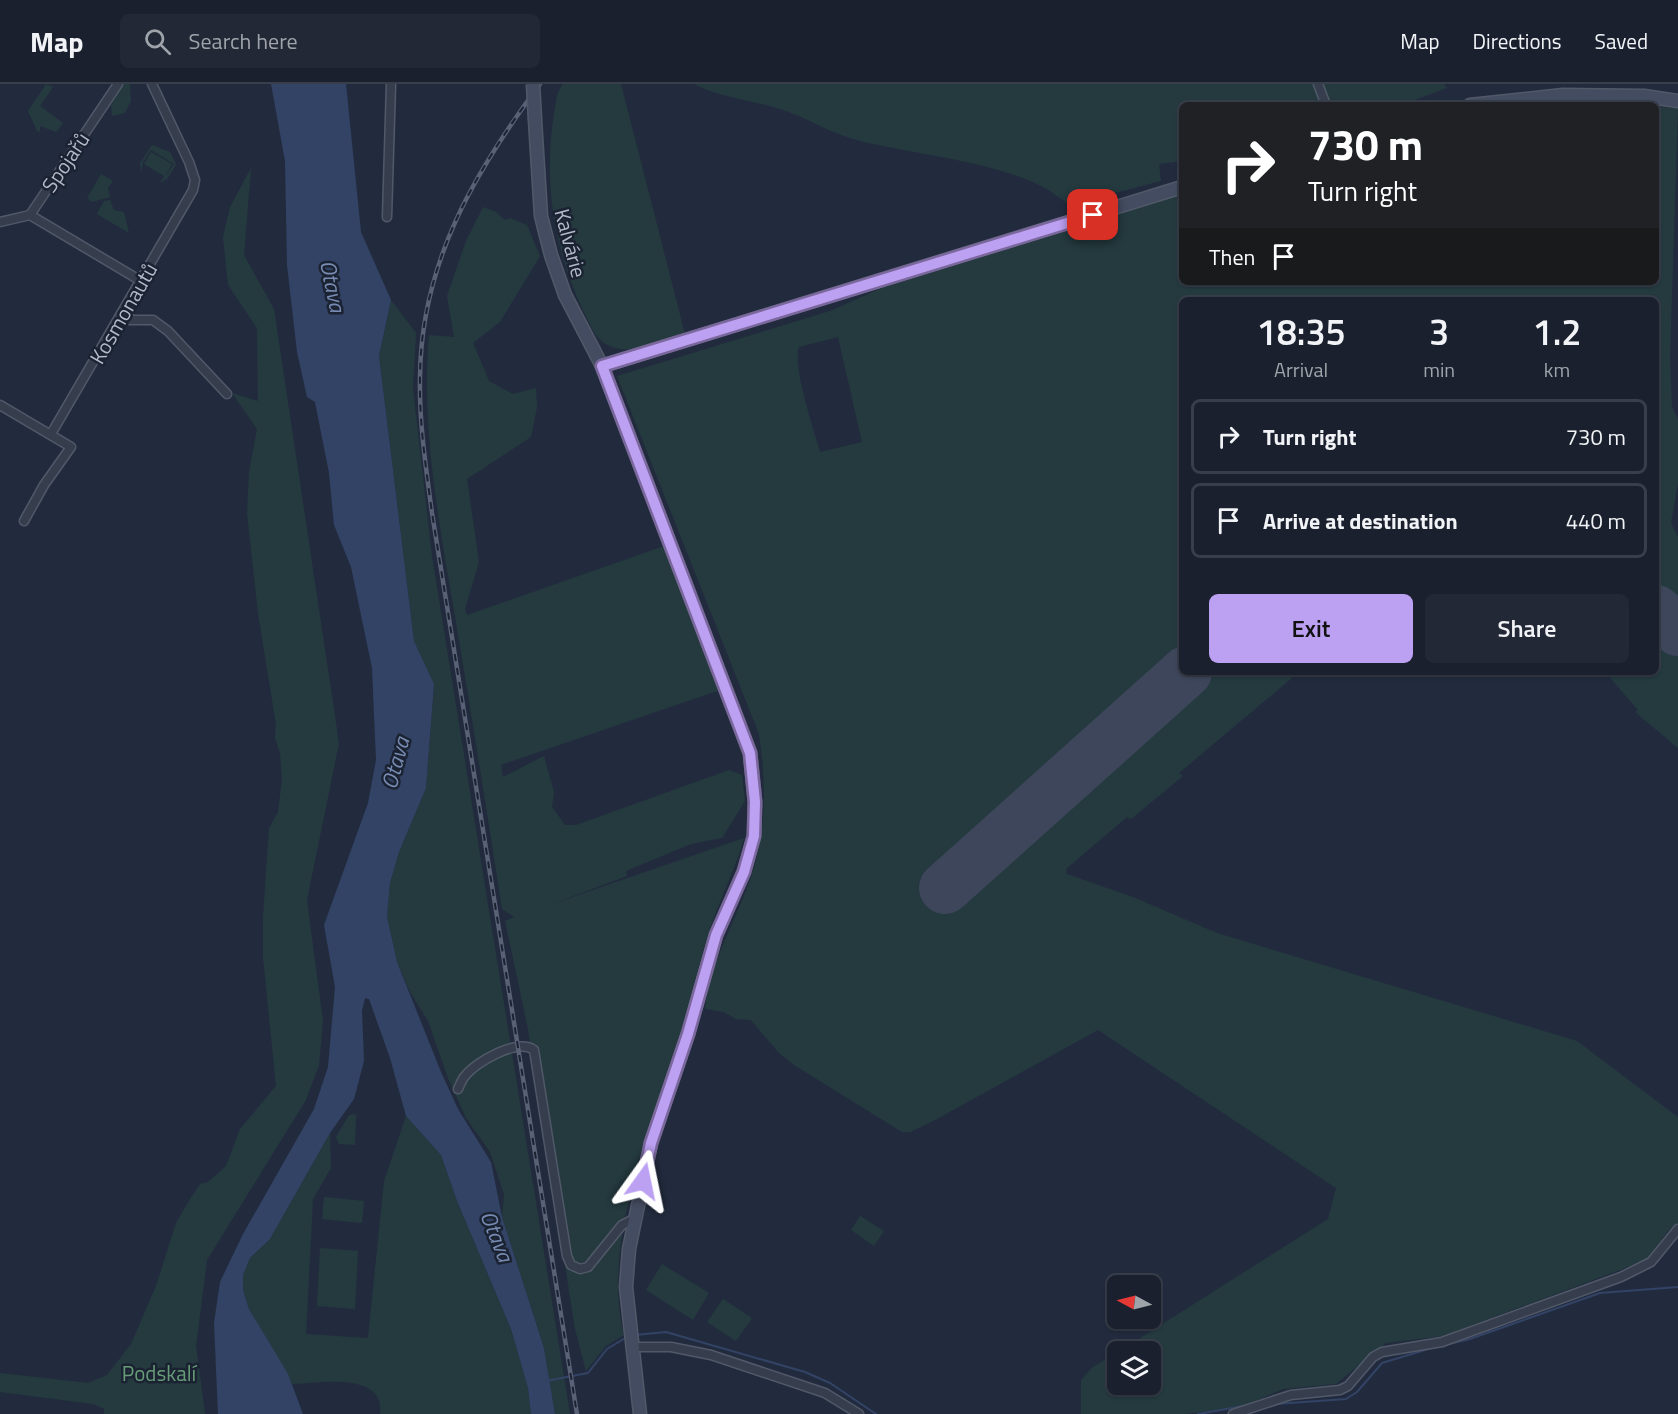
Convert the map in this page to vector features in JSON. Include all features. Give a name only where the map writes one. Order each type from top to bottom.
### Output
[{"type":"street","name":"Spojařů","points":[[0,222],[30,215],[118,84]]},
{"type":"street","name":"Kosmonautů","points":[[51,434],[193,190],[195,180],[189,162],[152,84]]},
{"type":"street","points":[[387,217],[391,84]]},
{"type":"street","name":"Kalvárie","points":[[533,84],[541,216],[551,255],[565,295],[602,366],[750,753],[755,802],[754,836],[744,872],[716,935],[688,1034],[651,1143],[634,1219],[626,1287],[640,1414]]},
{"type":"street","points":[[1318,84],[1325,102]]},
{"type":"street","points":[[1495,102],[1563,94],[1644,96],[1678,101]]},
{"type":"street","points":[[602,366],[1179,188]]},
{"type":"street","points":[[30,215],[141,281]]},
{"type":"street","points":[[128,305],[129,320],[153,320],[168,331],[227,394]]},
{"type":"street","points":[[0,405],[71,447],[44,485],[24,521]]},
{"type":"street","points":[[458,1089],[465,1075],[502,1050],[525,1047],[534,1050],[567,1257],[571,1265],[580,1269],[588,1267],[622,1225],[634,1219]]},
{"type":"street","points":[[1238,1413],[1291,1395],[1340,1390],[1355,1379],[1373,1357],[1382,1352],[1442,1342],[1621,1277],[1651,1262],[1678,1229]]},
{"type":"street","points":[[632,1347],[671,1347],[711,1355],[825,1393],[859,1414]]},
{"type":"green space","points":[[46,84],[53,87],[40,106],[63,123],[56,132],[40,126],[40,132],[37,131],[28,111]]},
{"type":"green space","points":[[124,84],[130,84],[131,101],[125,113],[112,116],[111,105]]},
{"type":"green space","points":[[563,84],[621,84],[685,334],[648,346],[619,349],[600,340],[588,321],[573,287],[558,239],[551,189],[551,139],[557,98]]},
{"type":"green space","points":[[694,84],[1444,84],[1447,88],[1409,102],[1179,102],[1179,161],[1159,164],[1161,181],[1069,205],[1047,189],[1003,171],[853,139],[786,111]]},
{"type":"green space","points":[[1659,107],[1678,108],[1670,357],[1672,407],[1678,419],[1678,483],[1671,523],[1678,537],[1678,748],[1635,712],[1638,710],[1608,675],[1659,675],[1659,297],[1179,297],[1179,675],[1295,675],[1179,773],[1183,776],[1131,819],[1127,817],[1066,869],[1067,874],[1133,897],[1217,933],[1577,1041],[1678,1117],[1678,1224],[1668,1231],[1647,1260],[1443,1336],[1386,1343],[1336,1384],[1283,1389],[1241,1407],[1185,1414],[1081,1414],[1081,1380],[1093,1367],[1107,1359],[1107,1395],[1161,1395],[1161,1341],[1135,1341],[1154,1329],[1161,1329],[1161,1325],[1328,1219],[1336,1188],[1098,1030],[935,1120],[910,1132],[902,1132],[794,1065],[778,1052],[751,1020],[736,1019],[724,1012],[705,1009],[712,975],[757,857],[764,805],[759,734],[617,376],[830,311],[884,287],[1179,195],[1179,285],[1659,285]],"holes":[[[838,337],[862,442],[820,452],[798,368],[799,347]]]},
{"type":"green space","points":[[152,145],[170,152],[176,164],[168,178],[160,183],[164,176],[144,164],[151,152],[172,164],[165,177],[174,164],[151,150],[143,162],[141,173],[140,163]]},
{"type":"green space","name":"Podskalí","points":[[251,168],[244,255],[274,309],[339,743],[307,900],[323,1021],[319,1065],[306,1100],[207,1260],[196,1346],[205,1414],[104,1414],[104,1409],[93,1404],[0,1392],[0,1373],[88,1383],[107,1375],[131,1344],[156,1286],[176,1223],[190,1199],[200,1184],[208,1182],[226,1166],[240,1129],[276,1086],[263,957],[263,917],[269,828],[278,812],[282,779],[258,613],[247,513],[249,472],[257,429],[232,393],[258,401],[257,328],[228,285],[223,237],[230,207]]},
{"type":"green space","points":[[101,174],[113,181],[108,188],[110,197],[92,202],[87,198]]},
{"type":"green space","points":[[110,200],[114,210],[124,212],[129,233],[97,214],[104,201]]},
{"type":"green space","points":[[483,207],[496,212],[505,220],[510,218],[527,225],[540,256],[500,322],[473,343],[489,381],[513,394],[536,388],[537,407],[531,437],[467,479],[479,562],[465,609],[467,615],[664,546],[720,690],[501,765],[503,777],[544,756],[554,792],[552,807],[565,825],[576,825],[729,770],[742,775],[745,801],[722,838],[691,844],[626,871],[627,876],[552,904],[744,838],[709,932],[682,1028],[632,1187],[619,1264],[619,1301],[624,1335],[606,1346],[586,1371],[575,1329],[528,1029],[505,921],[514,917],[502,909],[443,546],[429,441],[427,370],[429,335],[454,337],[447,296],[466,241]]},
{"type":"green space","points":[[391,300],[416,333],[413,389],[432,556],[570,1414],[555,1414],[544,1348],[502,1217],[504,1194],[490,1152],[466,1118],[448,1078],[428,1021],[410,992],[397,962],[387,917],[390,883],[399,852],[426,788],[434,685],[414,641],[379,356]]},
{"type":"green space","points":[[356,1114],[355,1145],[339,1144],[336,1137],[349,1115]]},
{"type":"green space","points":[[406,1116],[441,1155],[457,1201],[511,1329],[528,1388],[531,1414],[380,1414],[379,1400],[372,1391],[362,1385],[348,1382],[292,1384],[249,1309],[243,1290],[243,1275],[250,1258],[270,1239],[330,1133],[331,1168],[313,1199],[306,1334],[368,1338],[384,1181]]},
{"type":"green space","points":[[324,1197],[364,1201],[362,1223],[322,1219]]},
{"type":"green space","points":[[860,1216],[884,1231],[874,1246],[851,1230]]},
{"type":"green space","points":[[320,1248],[358,1251],[355,1309],[317,1306]]},
{"type":"green space","points":[[662,1264],[709,1293],[693,1320],[646,1290]]},
{"type":"green space","points":[[723,1299],[752,1318],[736,1341],[707,1322]]},
{"type":"water","name":"Otava","points":[[271,84],[346,84],[361,232],[391,300],[379,356],[414,641],[434,684],[426,788],[399,852],[390,883],[387,917],[397,962],[441,1072],[458,1109],[491,1162],[502,1217],[544,1348],[555,1414],[531,1414],[528,1388],[511,1329],[457,1201],[441,1155],[406,1116],[390,1058],[369,999],[365,998],[362,1011],[364,1061],[354,1099],[330,1133],[270,1239],[250,1258],[243,1275],[243,1290],[249,1309],[288,1374],[303,1414],[218,1414],[214,1323],[220,1282],[243,1234],[314,1109],[328,1067],[335,987],[324,925],[368,803],[376,760],[372,668],[351,567],[334,525],[329,473],[315,402],[307,397],[297,352],[287,265],[285,161]]},
{"type":"waterway","points":[[1444,1345],[1470,1339],[1600,1293],[1678,1287]]},
{"type":"waterway","points":[[635,1335],[666,1332],[805,1372],[830,1383],[876,1414]]},
{"type":"waterway","points":[[546,1381],[588,1373],[607,1349],[627,1337]]},
{"type":"waterway","points":[[1276,1404],[1346,1399],[1357,1392],[1382,1363],[1435,1347]]},
{"type":"waterway","points":[[1198,1414],[1249,1405]]},
{"type":"runway","points":[[1659,614],[1678,630]]},
{"type":"runway","points":[[945,888],[1183,675]]},
{"type":"railway","points":[[540,84],[516,117],[473,186],[441,258],[430,296],[423,335],[420,394],[423,445],[432,513],[577,1414]]},
{"type":"route","points":[[643,1181],[651,1143],[688,1034],[716,935],[744,872],[754,836],[755,802],[750,753],[602,366],[1093,215]]}]
